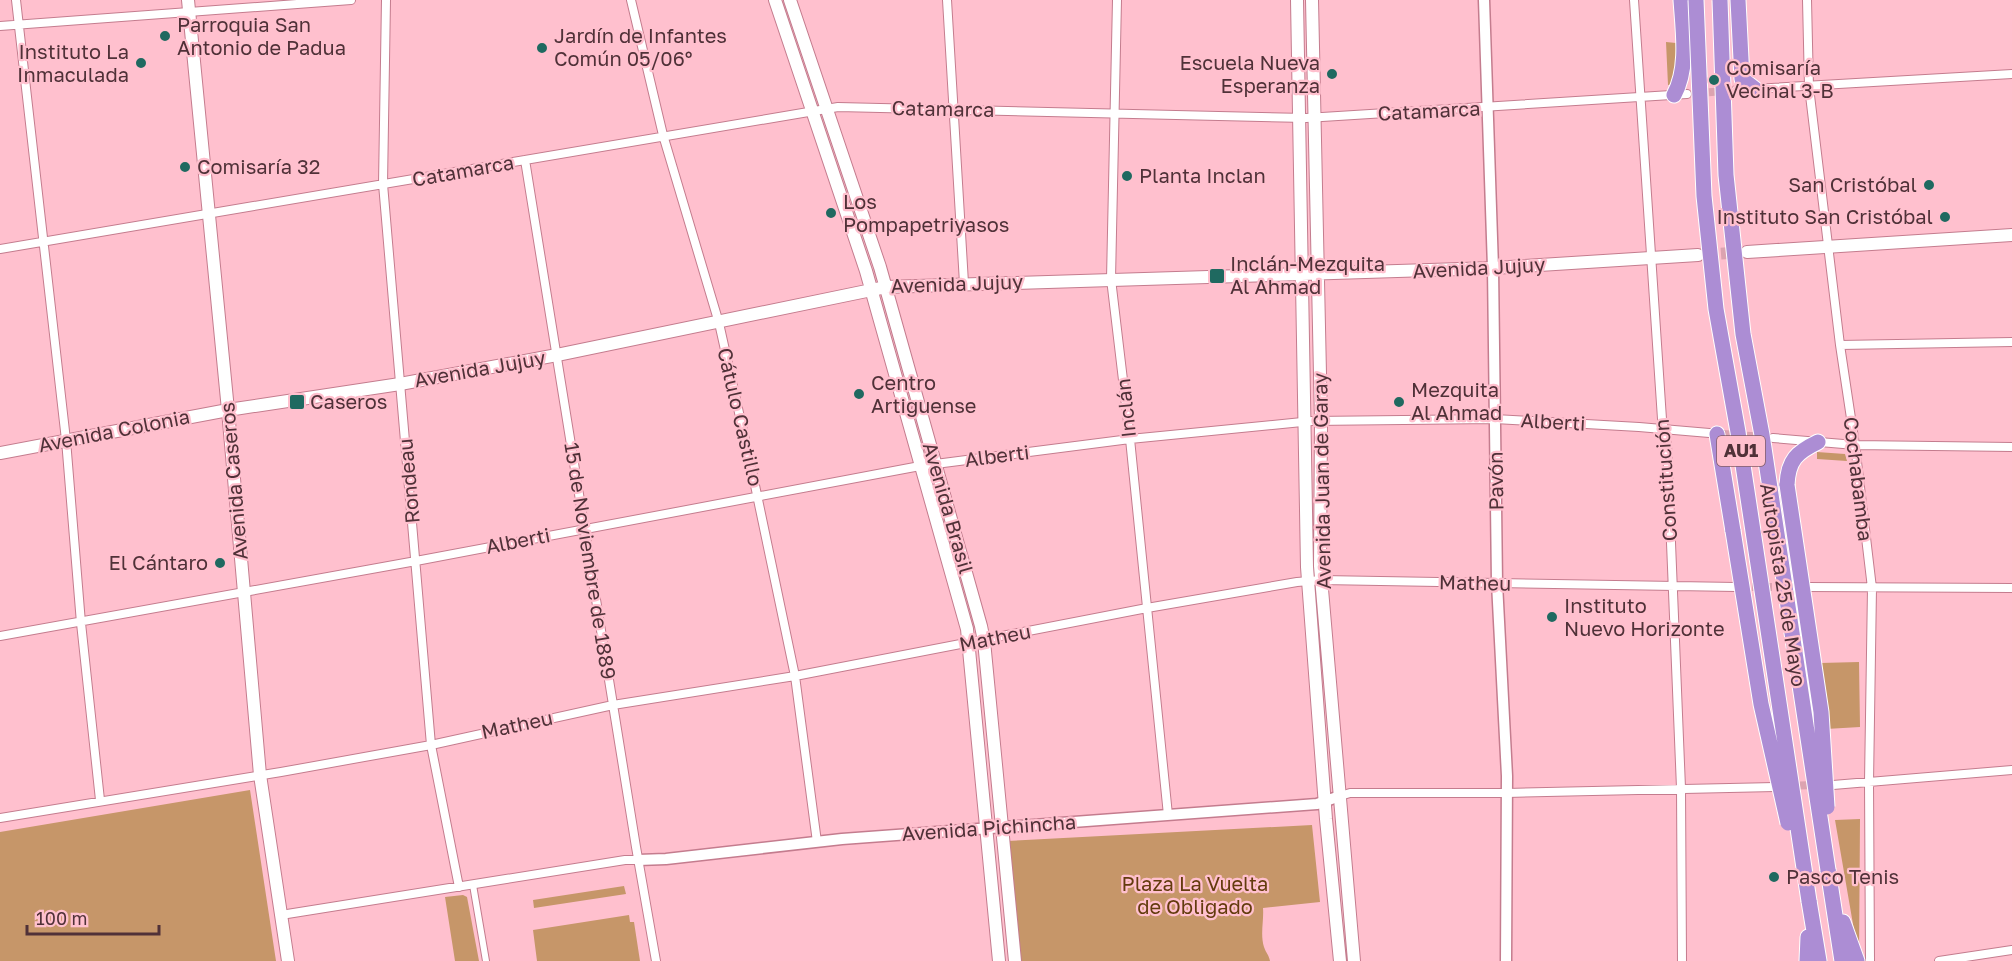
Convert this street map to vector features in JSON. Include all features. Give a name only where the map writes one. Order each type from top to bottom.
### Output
[{"type":"highway","points":[[1681,0],[1681,94]]},
{"type":"highway","name":"Autopista 25 de Mayo","points":[[1696,0],[1704,196],[1716,309],[1738,432],[1819,961]]},
{"type":"highway","name":"Autopista 25 de Mayo","points":[[1720,0],[1726,175],[1742,323],[1762,435],[1842,961]]},
{"type":"highway","points":[[1738,0],[1742,80],[1755,89]]},
{"type":"highway","points":[[1720,434],[1761,704],[1789,825],[1805,875]]},
{"type":"highway","points":[[1818,442],[1797,453],[1790,469],[1787,485],[1823,729],[1828,870]]},
{"type":"highway","points":[[1832,897],[1857,961]]},
{"type":"highway","points":[[1807,961],[1809,901]]},
{"type":"main road","name":"Avenida Caseros","points":[[188,0],[245,592],[260,774],[288,961]]},
{"type":"main road","name":"Avenida Brasil","points":[[775,0],[871,289],[969,643],[999,961]]},
{"type":"main road","name":"Avenida Brasil","points":[[790,0],[886,287],[984,641],[1015,961]]},
{"type":"main road","name":"Avenida Juan de Garay","points":[[1297,0],[1308,581],[1324,802],[1340,961]]},
{"type":"main road","name":"Avenida Juan de Garay","points":[[1312,0],[1322,580],[1354,961]]},
{"type":"main road","points":[[1747,252],[2012,235]]},
{"type":"main road","name":"Avenida Jujuy","points":[[228,410],[400,384],[557,355],[886,287],[1493,268],[1698,255]]},
{"type":"main road","name":"Avenida Colonia","points":[[0,453],[228,410]]},
{"type":"street","points":[[16,0],[66,440],[81,623],[100,800]]},
{"type":"street","points":[[0,26],[351,0]]},
{"type":"street","name":"Rondeau","points":[[386,0],[383,184],[431,745],[459,887]]},
{"type":"street","name":"Cátulo Castillo","points":[[631,0],[663,135],[719,323],[758,497],[795,676],[816,842]]},
{"type":"street","points":[[947,0],[964,283]]},
{"type":"street","name":"Inclán","points":[[1117,0],[1111,279],[1130,439],[1168,815]]},
{"type":"street","name":"Pavón","points":[[1484,0],[1493,268],[1497,583],[1507,794],[1506,961]]},
{"type":"street","name":"Constitución","points":[[1634,0],[1650,258],[1667,445],[1681,788],[1682,961]]},
{"type":"street","name":"Cochabamba","points":[[1807,0],[1809,87],[1872,588],[1869,782],[1870,961]]},
{"type":"street","points":[[1736,90],[2012,74]]},
{"type":"street","name":"Catamarca","points":[[0,249],[826,108],[1314,118],[1681,94]]},
{"type":"street","name":"15 de Noviembre de 1889","points":[[525,160],[638,860],[657,961]]},
{"type":"street","points":[[1840,345],[2012,342]]},
{"type":"street","name":"Alberti","points":[[0,636],[81,623],[935,463],[1130,439],[1304,421],[1495,419],[1720,434]]},
{"type":"street","points":[[1773,438],[1855,445],[2012,447]]},
{"type":"street","name":"Matheu","points":[[0,818],[431,745],[613,705],[795,676],[1147,608],[1308,581],[1736,587]]},
{"type":"street","points":[[1806,587],[2012,588]]},
{"type":"street","points":[[1833,785],[2012,770]]},
{"type":"street","points":[[1340,796],[1350,793],[1507,794],[1775,787]]},
{"type":"street","name":"Avenida Pichincha","points":[[638,860],[1001,826],[1324,802],[1340,796]]},
{"type":"street","points":[[281,915],[638,860]]},
{"type":"street","points":[[473,885],[486,961]]},
{"type":"street","points":[[1939,961],[2012,950]]},
{"type":"green space","points":[[1666,42],[1676,43],[1678,72],[1673,85],[1668,85]]},
{"type":"green space","points":[[1817,452],[1845,454],[1847,461],[1817,459]]},
{"type":"green space","points":[[1859,662],[1860,727],[1826,729],[1820,663]]},
{"type":"green space","points":[[250,790],[276,961],[0,961],[0,832]]},
{"type":"green space","points":[[1860,819],[1859,959],[1835,820]]},
{"type":"green space","name":"Plaza La Vuelta de Obligado","points":[[1312,825],[1320,902],[1263,908],[1263,942],[1270,961],[1021,961],[1007,841]]},
{"type":"green space","points":[[624,886],[626,894],[534,908],[533,900]]},
{"type":"green space","points":[[463,895],[467,897],[479,961],[455,961],[445,897]]},
{"type":"green space","points":[[629,915],[630,922],[634,922],[640,961],[537,961],[533,930]]},
{"type":"tunnel","points":[[1697,93],[1726,91]]},
{"type":"tunnel","points":[[1703,255],[1742,252]]},
{"type":"tunnel","points":[[1723,434],[1764,437]]},
{"type":"tunnel","points":[[1740,587],[1805,587]]},
{"type":"tunnel","points":[[1788,786],[1817,785]]},
{"type":"place","name":"Parroquia San Antonio de Padua","points":[[165,36]]},
{"type":"place","name":"Jardín de Infantes Común 05/06°","points":[[542,48]]},
{"type":"place","name":"Instituto La Inmaculada","points":[[141,63]]},
{"type":"place","name":"Escuela Nueva Esperanza","points":[[1332,74]]},
{"type":"place","name":"Comisaría Vecinal 3-B","points":[[1714,80]]},
{"type":"place","name":"Comisaría 32","points":[[185,167]]},
{"type":"place","name":"Planta Inclan","points":[[1127,176]]},
{"type":"place","name":"San Cristóbal","points":[[1929,185]]},
{"type":"place","name":"Los Pompapetriyasos","points":[[831,213]]},
{"type":"place","name":"Instituto San Cristóbal","points":[[1945,217]]},
{"type":"place","name":"Inclán-Mezquita Al Ahmad","points":[[1217,276]]},
{"type":"place","name":"Centro Artiguense","points":[[859,394]]},
{"type":"place","name":"Caseros","points":[[297,402]]},
{"type":"place","name":"Mezquita Al Ahmad","points":[[1399,402]]},
{"type":"place","name":"El Cántaro","points":[[220,563]]},
{"type":"place","name":"Instituto Nuevo Horizonte","points":[[1552,617]]},
{"type":"place","name":"Pasco Tenis","points":[[1774,877]]}]
